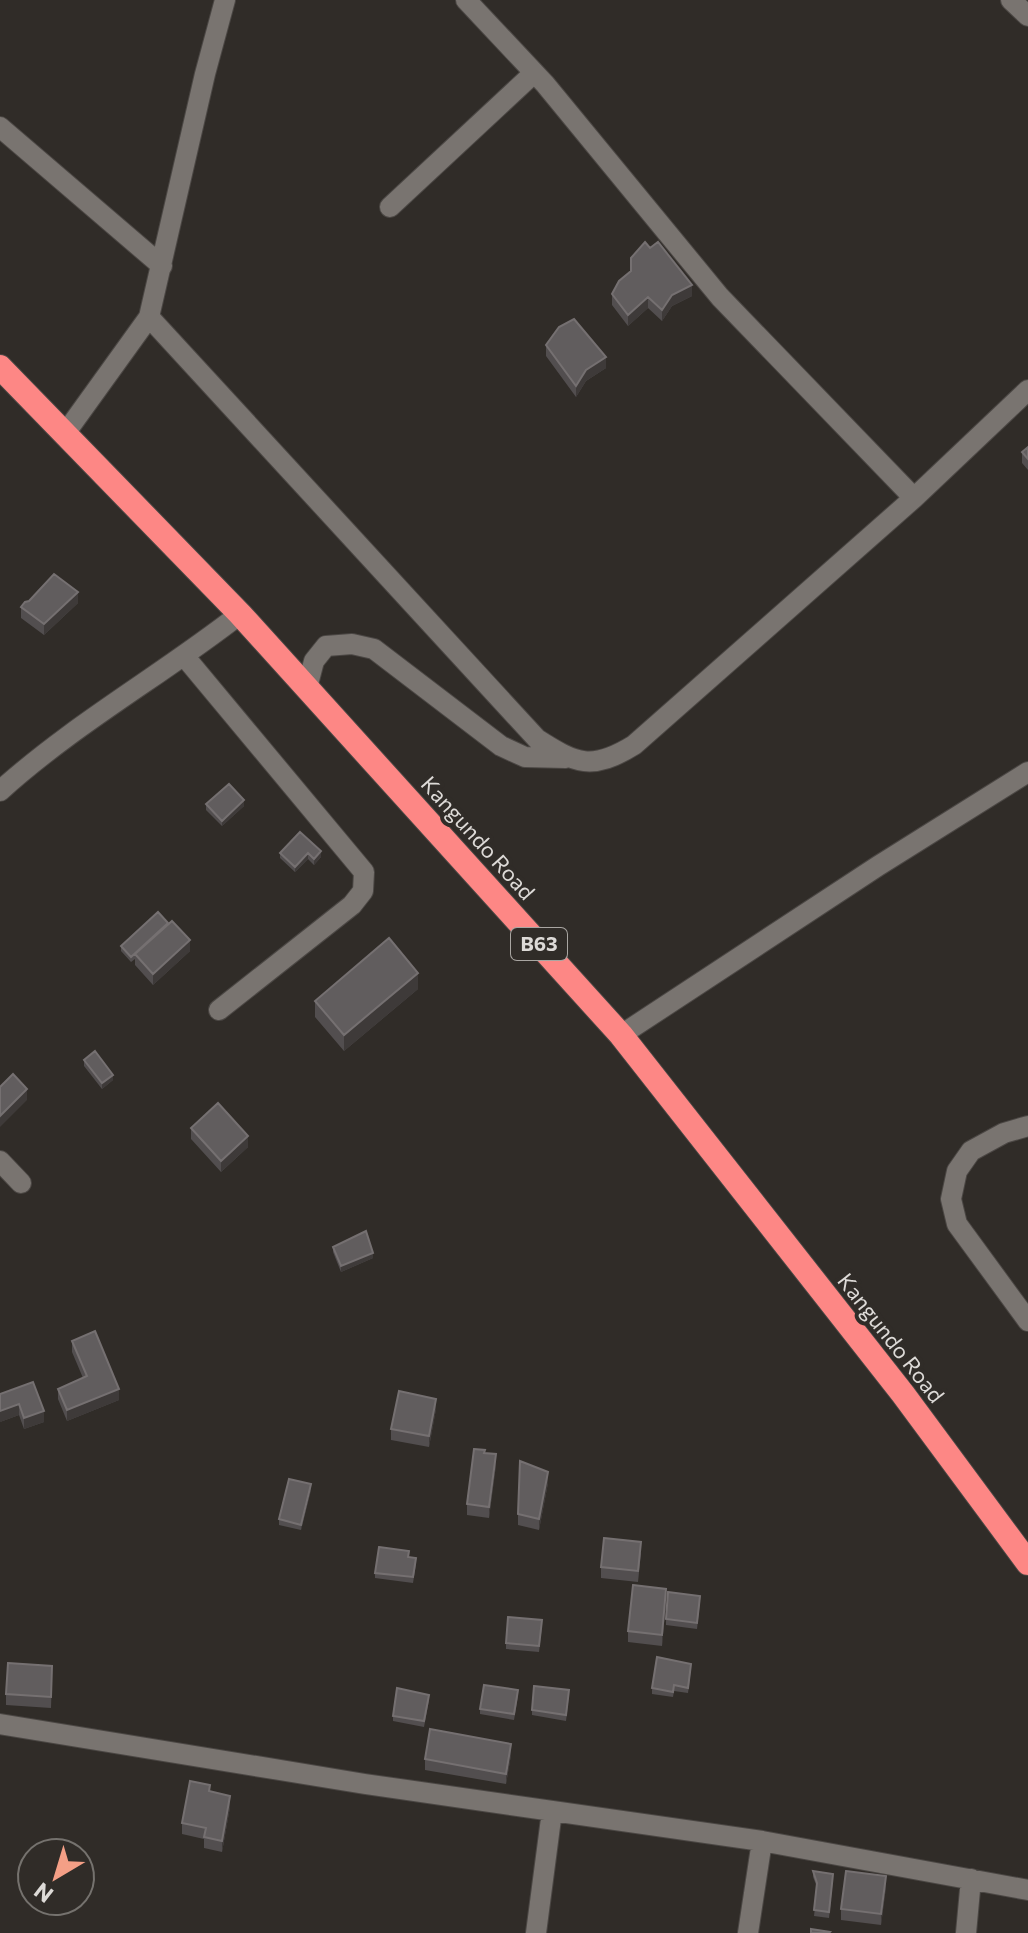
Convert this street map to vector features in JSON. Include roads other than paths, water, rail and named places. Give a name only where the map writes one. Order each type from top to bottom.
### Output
[{"type":"highway","name":"Kangundo Road","points":[[0,367],[240,614],[621,1035],[903,1394],[1028,1563]]},
{"type":"street","points":[[64,435],[149,317],[225,0]]},
{"type":"street","points":[[466,0],[534,73],[720,297],[914,498]]},
{"type":"street","points":[[1011,0],[1028,16]]},
{"type":"street","points":[[390,207],[534,73]]},
{"type":"street","points":[[0,127],[162,266]]},
{"type":"street","points":[[149,317],[537,739],[566,758]]},
{"type":"street","points":[[307,688],[314,661],[326,646],[352,644],[374,649],[501,746],[525,757],[590,762],[612,758],[634,745],[914,498],[1028,390]]},
{"type":"street","points":[[0,791],[95,716],[185,657],[240,614]]},
{"type":"street","points":[[185,657],[364,872],[363,891],[352,905],[219,1010]]},
{"type":"street","points":[[621,1035],[878,866],[1028,772]]},
{"type":"street","points":[[1028,1126],[1004,1133],[971,1151],[957,1171],[951,1199],[957,1224],[1028,1321]]},
{"type":"street","points":[[0,1161],[21,1183]]},
{"type":"street","points":[[0,1724],[365,1784],[762,1841],[1028,1890]]},
{"type":"street","points":[[536,1933],[552,1811]]},
{"type":"street","points":[[748,1933],[762,1841]]},
{"type":"street","points":[[966,1933],[971,1879]]}]
